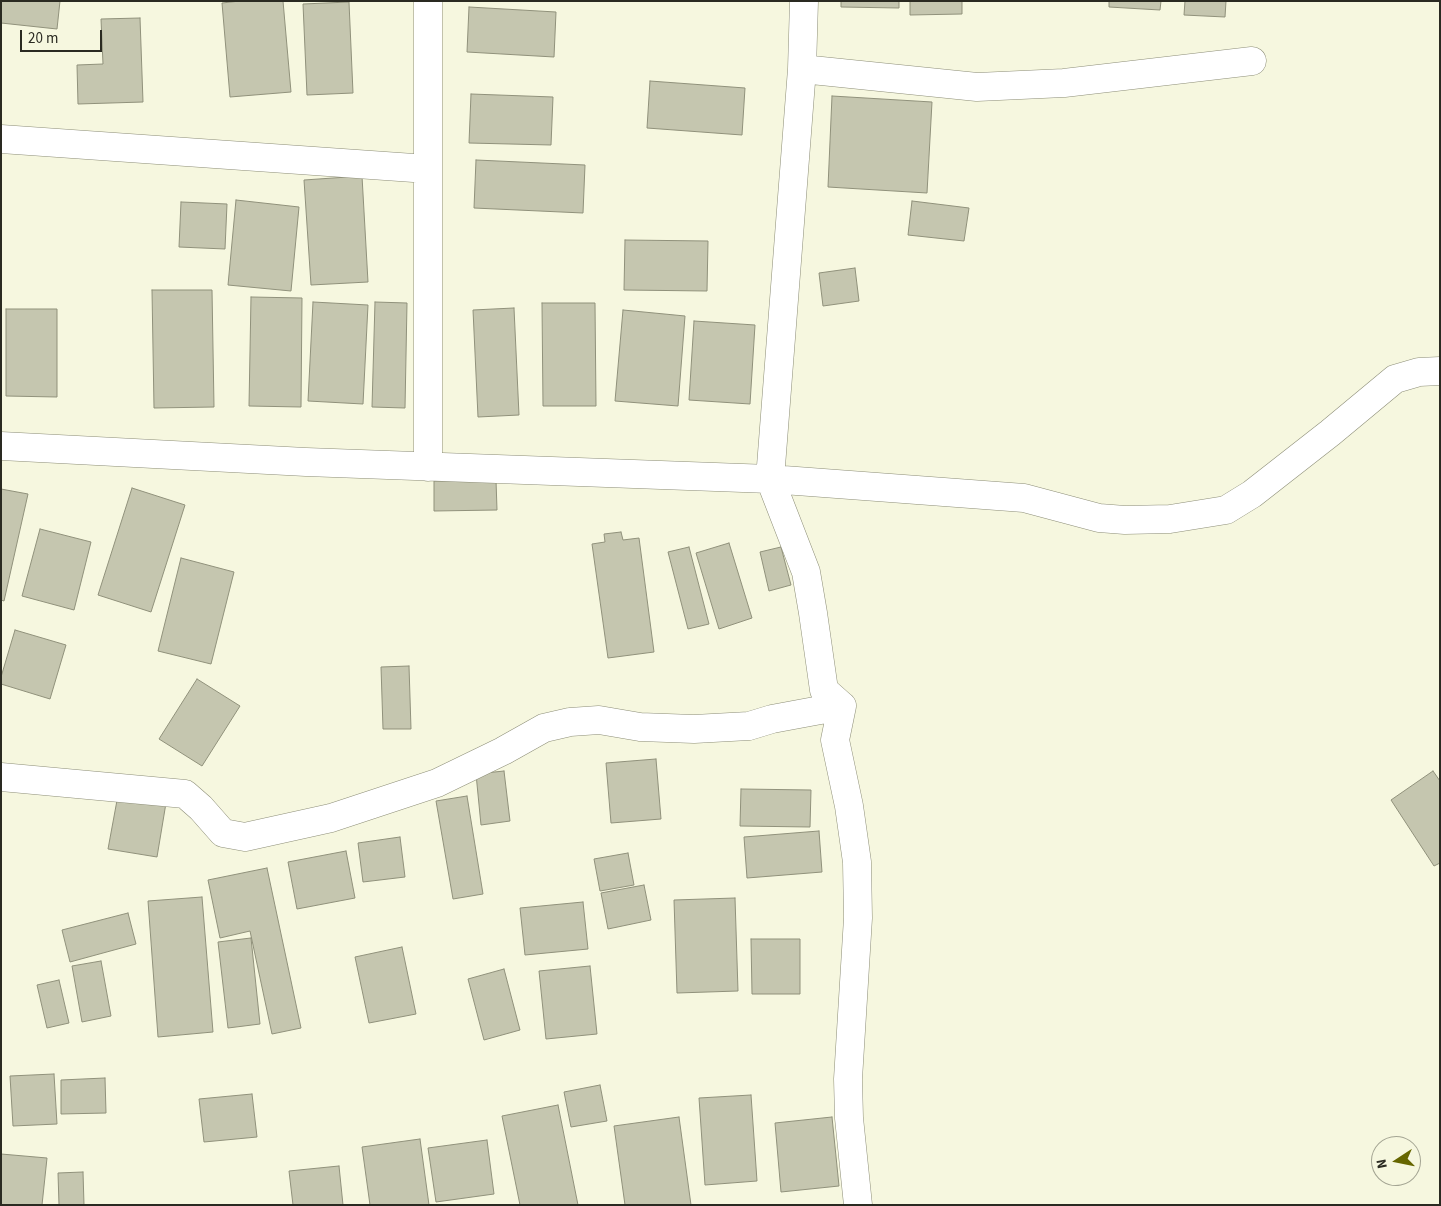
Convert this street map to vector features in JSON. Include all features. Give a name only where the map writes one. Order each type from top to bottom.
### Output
[{"type":"street","points":[[428,1],[428,467]]},
{"type":"street","points":[[804,1],[802,69],[770,479],[806,572],[824,690],[842,706]]},
{"type":"street","points":[[802,69],[977,87],[1064,82],[1252,61]]},
{"type":"street","points":[[1,140],[428,169]]},
{"type":"street","points":[[1,446],[306,462],[770,479],[1024,498],[1099,518],[1125,520],[1170,519],[1226,510],[1252,494],[1395,379],[1419,372],[1440,371]]},
{"type":"street","points":[[1,777],[185,794],[201,808],[223,833],[245,837],[331,818],[437,783],[503,751],[544,728],[570,722],[599,720],[640,727],[694,729],[749,726],[772,719],[842,706]]},
{"type":"street","points":[[842,706],[835,740],[849,806],[857,862],[858,918],[848,1079],[849,1118],[858,1205]]},
{"type":"building","points":[[1,1],[60,1],[57,29],[1,23]]},
{"type":"building","points":[[283,1],[291,92],[230,97],[222,3]]},
{"type":"building","points":[[841,1],[899,1],[899,8],[841,7]]},
{"type":"building","points":[[910,1],[962,1],[962,14],[910,15]]},
{"type":"building","points":[[1109,1],[1161,1],[1160,10],[1109,7]]},
{"type":"building","points":[[1185,1],[1226,1],[1225,17],[1184,15]]},
{"type":"building","points":[[349,2],[353,93],[307,95],[303,4]]},
{"type":"building","points":[[469,7],[556,12],[554,57],[467,52]]},
{"type":"building","points":[[140,18],[143,102],[78,104],[77,65],[103,64],[101,19]]},
{"type":"building","points":[[650,81],[745,88],[742,135],[647,128]]},
{"type":"building","points":[[471,94],[553,97],[551,145],[469,143]]},
{"type":"building","points":[[832,96],[932,102],[927,193],[828,187]]},
{"type":"building","points":[[476,160],[585,165],[583,213],[474,208]]},
{"type":"building","points":[[362,176],[368,282],[311,285],[304,180]]},
{"type":"building","points":[[236,200],[299,207],[291,291],[228,285]]},
{"type":"building","points":[[912,201],[969,208],[964,241],[908,235]]},
{"type":"building","points":[[181,202],[227,204],[225,249],[179,247]]},
{"type":"building","points":[[625,240],[708,241],[707,291],[624,290]]},
{"type":"building","points":[[855,268],[859,301],[823,306],[819,273]]},
{"type":"building","points":[[152,290],[212,290],[214,407],[154,408]]},
{"type":"building","points":[[251,297],[302,298],[301,407],[249,406]]},
{"type":"building","points":[[313,302],[368,305],[363,404],[308,401]]},
{"type":"building","points":[[375,302],[407,303],[405,408],[372,407]]},
{"type":"building","points":[[542,303],[595,303],[596,406],[543,406]]},
{"type":"building","points":[[514,308],[519,415],[478,417],[473,310]]},
{"type":"building","points":[[6,309],[57,309],[57,397],[6,396]]},
{"type":"building","points":[[623,310],[685,316],[678,406],[615,401]]},
{"type":"building","points":[[694,321],[755,325],[750,404],[689,400]]},
{"type":"building","points":[[496,480],[497,510],[434,511],[434,481]]},
{"type":"building","points":[[132,488],[185,505],[151,612],[98,595]]},
{"type":"building","points":[[1,489],[28,494],[4,601],[1,600]]},
{"type":"building","points":[[40,529],[91,542],[74,610],[22,596]]},
{"type":"building","points":[[621,532],[623,540],[639,538],[654,652],[608,658],[592,544],[605,542],[604,534]]},
{"type":"building","points":[[729,543],[752,618],[719,629],[696,553]]},
{"type":"building","points":[[689,547],[709,624],[688,629],[668,552]]},
{"type":"building","points":[[781,547],[791,585],[769,591],[760,552]]},
{"type":"building","points":[[181,558],[234,572],[211,664],[158,651]]},
{"type":"building","points":[[15,630],[66,645],[50,699],[1,684],[1,677]]},
{"type":"building","points":[[409,666],[411,729],[383,729],[381,667]]},
{"type":"building","points":[[197,679],[240,706],[202,766],[159,739]]},
{"type":"building","points":[[656,759],[661,819],[611,823],[606,763]]},
{"type":"building","points":[[504,771],[510,821],[481,825],[476,774]]},
{"type":"building","points":[[1433,771],[1440,781],[1440,863],[1434,866],[1391,800]]},
{"type":"building","points":[[741,789],[811,790],[810,827],[740,826]]},
{"type":"building","points":[[118,795],[166,803],[157,857],[108,849]]},
{"type":"building","points":[[467,796],[483,894],[453,899],[436,801]]},
{"type":"building","points":[[819,831],[822,872],[747,878],[744,837]]},
{"type":"building","points":[[400,837],[405,877],[363,882],[358,843]]},
{"type":"building","points":[[346,851],[355,898],[297,909],[288,862]]},
{"type":"building","points":[[628,853],[634,885],[600,891],[594,859]]},
{"type":"building","points":[[267,868],[301,1028],[272,1034],[250,931],[220,938],[208,880]]},
{"type":"building","points":[[644,885],[651,920],[608,929],[601,893]]},
{"type":"building","points":[[202,897],[213,1032],[158,1037],[148,901]]},
{"type":"building","points":[[735,898],[738,991],[677,993],[674,900]]},
{"type":"building","points":[[583,902],[588,949],[525,955],[520,908]]},
{"type":"building","points":[[128,913],[136,944],[70,962],[62,930]]},
{"type":"building","points":[[251,938],[260,1024],[228,1028],[218,942]]},
{"type":"building","points":[[751,939],[800,939],[800,994],[752,994]]},
{"type":"building","points":[[402,947],[416,1014],[369,1023],[355,957]]},
{"type":"building","points":[[101,961],[111,1016],[82,1022],[72,966]]},
{"type":"building","points":[[590,966],[597,1034],[546,1039],[539,971]]},
{"type":"building","points":[[504,969],[520,1030],[484,1040],[468,979]]},
{"type":"building","points":[[59,980],[69,1023],[47,1028],[37,985]]},
{"type":"building","points":[[54,1074],[57,1124],[13,1126],[10,1076]]},
{"type":"building","points":[[105,1078],[106,1113],[61,1114],[61,1080]]},
{"type":"building","points":[[600,1085],[607,1121],[571,1127],[564,1092]]},
{"type":"building","points":[[252,1094],[257,1137],[204,1142],[199,1099]]},
{"type":"building","points":[[751,1095],[757,1181],[705,1185],[699,1098]]},
{"type":"building","points":[[558,1105],[578,1205],[520,1205],[502,1116]]},
{"type":"building","points":[[679,1117],[691,1205],[625,1205],[614,1126]]},
{"type":"building","points":[[832,1117],[839,1186],[781,1192],[775,1123]]},
{"type":"building","points":[[420,1139],[429,1205],[370,1205],[362,1147]]},
{"type":"building","points":[[487,1140],[494,1194],[436,1202],[428,1148]]},
{"type":"building","points":[[1,1154],[47,1158],[42,1205],[1,1205]]},
{"type":"building","points":[[339,1166],[343,1205],[293,1205],[289,1171]]},
{"type":"building","points":[[83,1172],[84,1205],[59,1205],[58,1173]]}]
